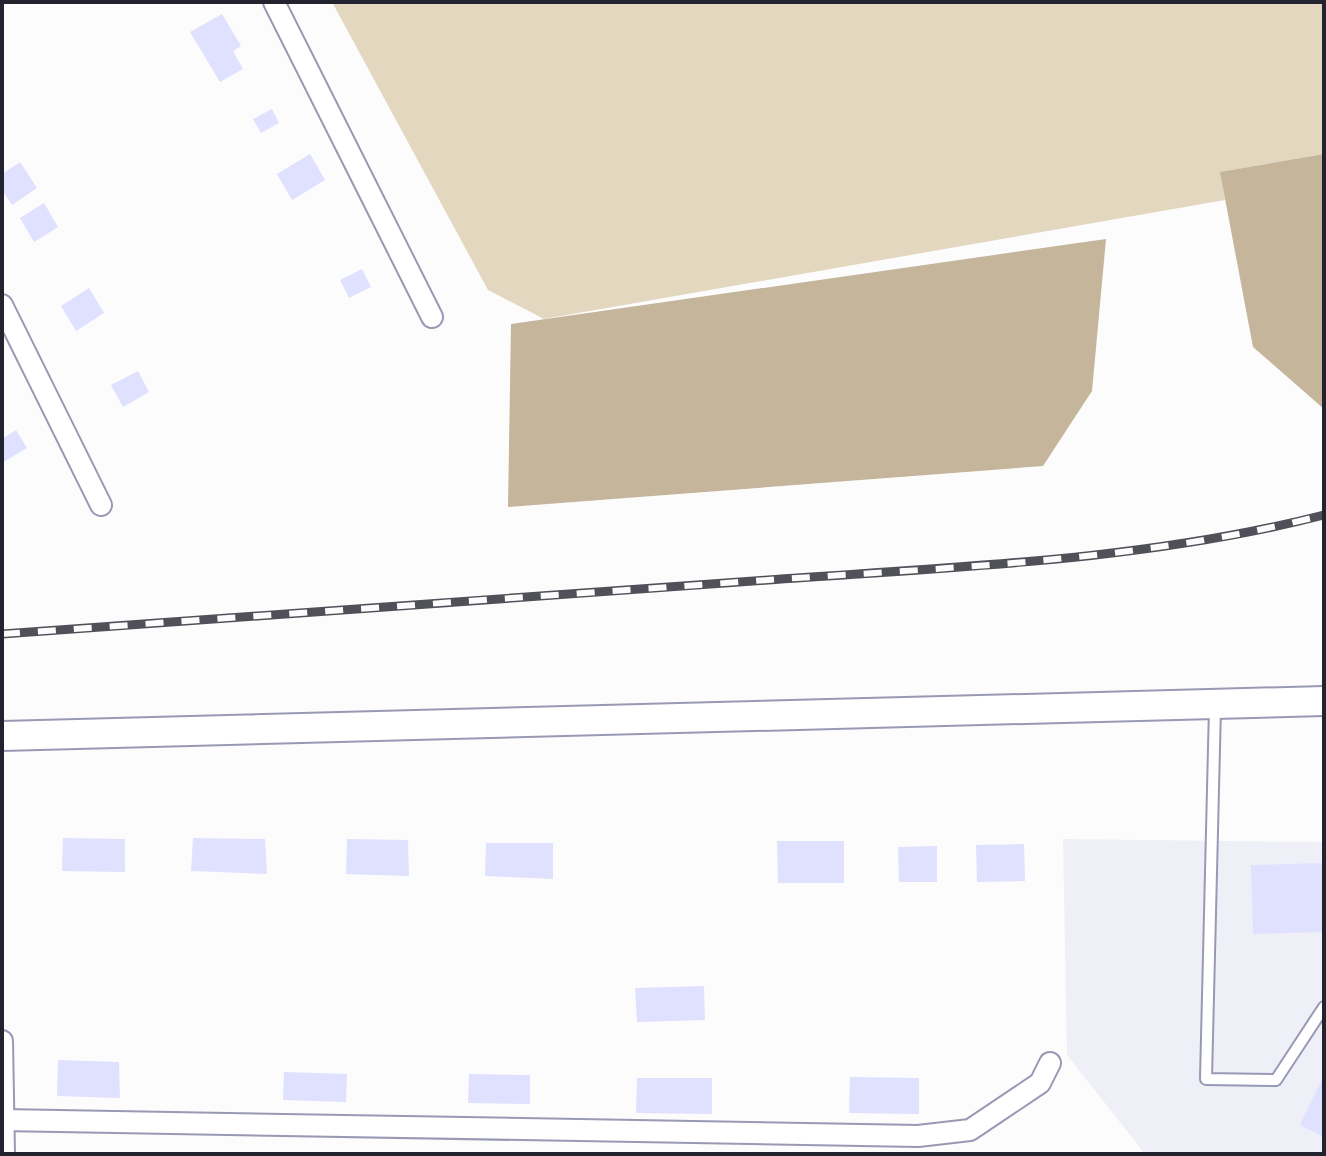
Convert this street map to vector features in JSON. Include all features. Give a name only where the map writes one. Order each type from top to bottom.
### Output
[{"type":"main road","points":[[2,736],[1324,701]]},
{"type":"street","points":[[274,2],[432,317]]},
{"type":"street","points":[[2,305],[101,505]]},
{"type":"street","points":[[2,1041],[4,1154]]},
{"type":"street","points":[[2,1120],[918,1136],[970,1130],[1040,1083],[1050,1063]]},
{"type":"lane","points":[[1215,705],[1206,1079],[1276,1080],[1324,1007]]},
{"type":"shaded area","points":[[332,2],[1324,2],[1324,154],[1221,172],[1225,200],[544,319],[488,290]]},
{"type":"shaded area","points":[[1324,154],[1324,409],[1253,347],[1220,172]]},
{"type":"shaded area","points":[[1106,239],[1092,391],[1043,466],[508,507],[511,324]]},
{"type":"shaded area","points":[[1063,839],[1324,842],[1324,1154],[1145,1154],[1067,1055]]},
{"type":"building","points":[[222,14],[241,46],[233,51],[243,69],[220,82],[190,32]]},
{"type":"building","points":[[272,109],[279,123],[261,133],[253,119]]},
{"type":"building","points":[[310,154],[325,180],[292,200],[277,174]]},
{"type":"building","points":[[20,162],[37,188],[12,205],[2,190],[2,174]]},
{"type":"building","points":[[44,203],[58,227],[34,242],[20,218]]},
{"type":"building","points":[[362,269],[371,287],[349,298],[340,280]]},
{"type":"building","points":[[89,288],[104,313],[76,331],[61,306]]},
{"type":"building","points":[[138,371],[149,392],[123,407],[111,385]]},
{"type":"building","points":[[16,430],[27,448],[2,463],[2,439]]},
{"type":"building","points":[[63,838],[125,839],[125,872],[62,871]]},
{"type":"building","points":[[193,838],[265,839],[267,874],[191,871]]},
{"type":"building","points":[[347,839],[408,840],[409,876],[346,874]]},
{"type":"building","points":[[777,841],[844,841],[844,883],[778,883]]},
{"type":"building","points":[[486,843],[553,843],[553,879],[485,876]]},
{"type":"building","points":[[1024,844],[1025,881],[977,882],[976,845]]},
{"type":"building","points":[[937,846],[937,882],[899,882],[898,847]]},
{"type":"building","points":[[1324,863],[1324,932],[1253,934],[1251,865]]},
{"type":"building","points":[[704,986],[705,1020],[637,1022],[635,988]]},
{"type":"building","points":[[58,1060],[119,1062],[120,1098],[57,1096]]},
{"type":"building","points":[[284,1072],[347,1074],[346,1102],[283,1100]]},
{"type":"building","points":[[469,1074],[530,1075],[530,1104],[468,1103]]},
{"type":"building","points":[[1324,1075],[1324,1137],[1300,1125]]},
{"type":"building","points":[[850,1077],[919,1078],[919,1114],[849,1113]]},
{"type":"building","points":[[637,1078],[712,1078],[712,1114],[636,1113]]},
{"type":"railway","points":[[2,634],[1048,560],[1187,543],[1324,515]]}]
